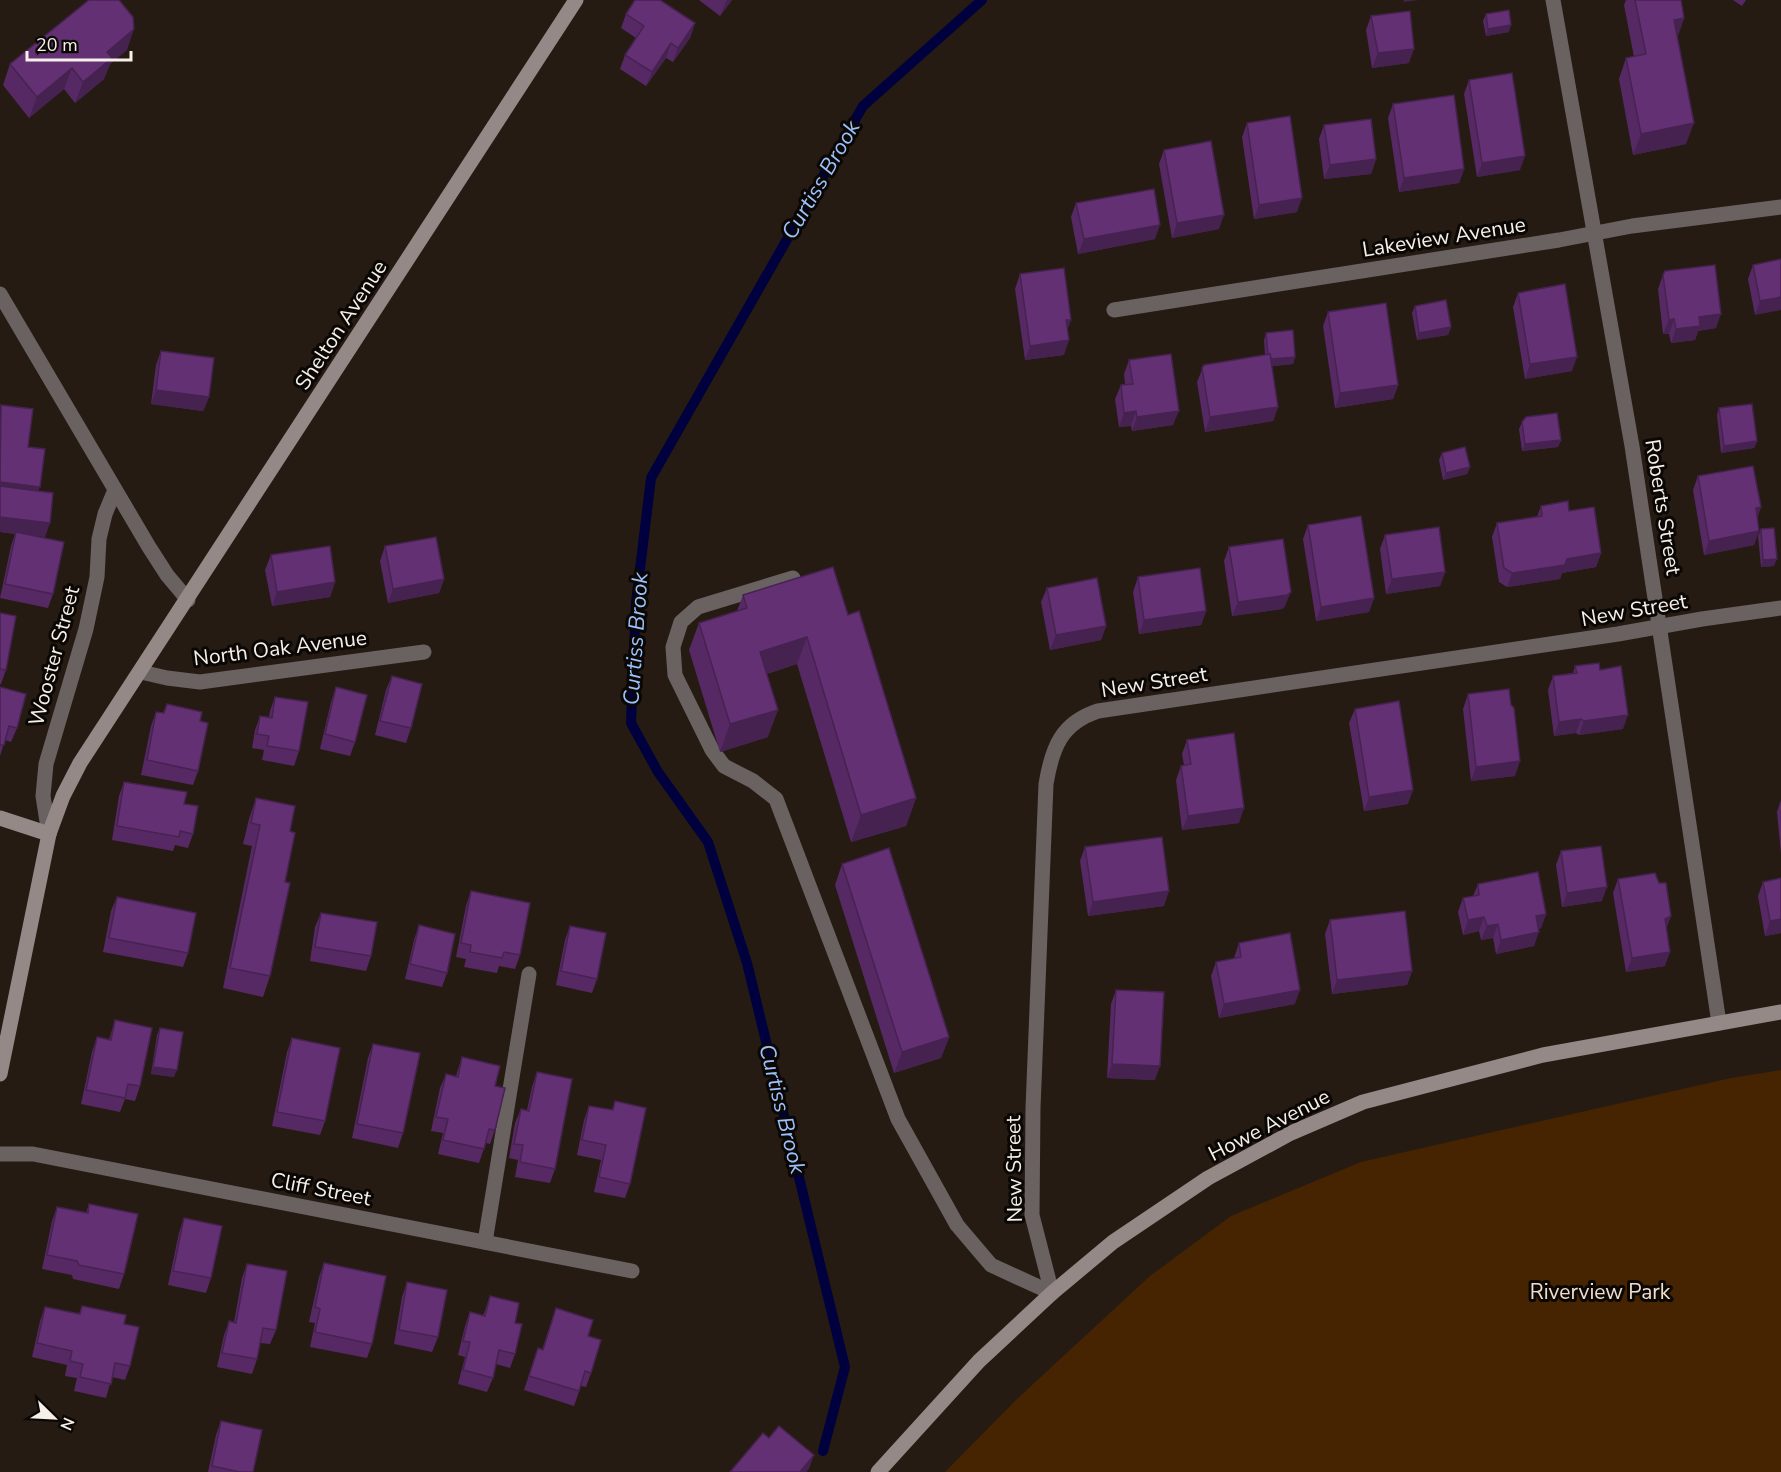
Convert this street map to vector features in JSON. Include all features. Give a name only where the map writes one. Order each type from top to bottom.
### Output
[{"type":"main road","name":"Shelton Avenue","points":[[141,672],[576,0]]},
{"type":"main road","name":"Wooster Street","points":[[0,1074],[50,834],[63,796],[80,764],[141,672]]},
{"type":"main road","points":[[0,818],[50,834]]},
{"type":"main road","name":"Howe Avenue","points":[[878,1472],[979,1361],[1052,1293],[1113,1242],[1208,1178],[1291,1133],[1363,1102],[1543,1055],[1781,1012]]},
{"type":"street","name":"Roberts Street","points":[[1553,0],[1632,446],[1719,1023]]},
{"type":"street","name":"Lakeview Avenue","points":[[1114,310],[1632,226],[1781,207]]},
{"type":"street","points":[[0,294],[167,575],[188,600]]},
{"type":"street","name":"Wooster Street","points":[[50,834],[43,796],[46,764],[86,629],[97,577],[99,539],[105,514],[116,490]]},
{"type":"street","points":[[793,578],[698,607],[681,622],[673,647],[675,675],[711,750],[724,766],[753,781],[776,799],[898,1119],[957,1226],[991,1265],[1052,1293]]},
{"type":"street","name":"New Street","points":[[1052,1293],[1032,1215],[1033,1108],[1046,784],[1051,757],[1058,740],[1067,729],[1076,721],[1098,711],[1661,628],[1702,619],[1781,608]]},
{"type":"street","name":"North Oak Avenue","points":[[141,672],[200,682],[424,651]]},
{"type":"street","points":[[485,1242],[529,974]]},
{"type":"street","name":"Cliff Street","points":[[0,1154],[33,1154],[633,1271]]},
{"type":"green space","name":"Riverview Park","points":[[1781,1070],[1781,1472],[945,1472],[1017,1399],[1150,1276],[1231,1216],[1361,1162],[1731,1078]]},
{"type":"building","points":[[89,0],[119,0],[133,17],[134,29],[107,52],[112,58],[83,82],[72,68],[37,97],[10,64]]},
{"type":"building","points":[[635,0],[660,0],[695,23],[678,48],[671,43],[652,72],[625,55],[644,26],[626,14]]},
{"type":"building","points":[[1635,0],[1681,0],[1684,18],[1674,20],[1694,123],[1641,134],[1626,58],[1646,54]]},
{"type":"building","points":[[1509,10],[1511,25],[1488,29],[1486,14]]},
{"type":"building","points":[[1410,11],[1414,49],[1378,53],[1371,16]]},
{"type":"building","points":[[1512,73],[1525,156],[1482,163],[1469,80]]},
{"type":"building","points":[[1454,95],[1464,169],[1404,178],[1393,104]]},
{"type":"building","points":[[1290,116],[1302,198],[1259,205],[1247,123]]},
{"type":"building","points":[[1371,119],[1376,159],[1330,165],[1324,125]]},
{"type":"building","points":[[1211,141],[1224,215],[1177,223],[1164,150]]},
{"type":"building","points":[[1154,189],[1160,225],[1084,239],[1076,203]]},
{"type":"building","points":[[1781,259],[1781,297],[1760,301],[1753,265]]},
{"type":"building","points":[[1715,265],[1721,314],[1699,317],[1700,326],[1676,329],[1674,319],[1669,320],[1663,275],[1665,271]]},
{"type":"building","points":[[1064,268],[1071,320],[1066,320],[1069,340],[1030,346],[1020,274]]},
{"type":"building","points":[[1565,284],[1577,357],[1530,364],[1518,293]]},
{"type":"building","points":[[1446,300],[1451,327],[1419,333],[1415,306]]},
{"type":"building","points":[[1386,303],[1398,385],[1340,393],[1328,312]]},
{"type":"building","points":[[1293,330],[1295,357],[1271,359],[1270,354],[1268,355],[1266,333]]},
{"type":"building","points":[[161,351],[214,358],[209,397],[156,390]]},
{"type":"building","points":[[1171,354],[1179,411],[1137,417],[1136,411],[1124,413],[1121,385],[1133,384],[1129,360]]},
{"type":"building","points":[[1270,354],[1278,407],[1210,417],[1202,368],[1204,365]]},
{"type":"building","points":[[1752,404],[1757,441],[1724,446],[1719,408]]},
{"type":"building","points":[[1,405],[33,409],[28,447],[45,449],[40,487],[0,482]]},
{"type":"building","points":[[1557,413],[1561,440],[1525,444],[1522,422],[1526,417]]},
{"type":"building","points":[[1465,447],[1470,467],[1446,473],[1442,453]]},
{"type":"building","points":[[1753,466],[1761,507],[1756,508],[1759,531],[1709,541],[1698,476]]},
{"type":"building","points":[[0,486],[53,493],[50,523],[0,517]]},
{"type":"building","points":[[1568,501],[1569,511],[1594,507],[1601,553],[1567,559],[1565,565],[1512,573],[1504,568],[1497,523],[1542,516],[1541,506]]},
{"type":"building","points":[[1361,516],[1374,598],[1321,607],[1308,525]]},
{"type":"building","points":[[1439,527],[1445,572],[1392,579],[1385,535]]},
{"type":"building","points":[[1774,528],[1777,559],[1763,560],[1761,529]]},
{"type":"building","points":[[16,532],[64,542],[53,594],[5,584]]},
{"type":"building","points":[[436,537],[444,579],[393,589],[385,546]]},
{"type":"building","points":[[1283,539],[1291,592],[1287,595],[1238,602],[1229,547]]},
{"type":"building","points":[[330,546],[335,582],[277,592],[271,555]]},
{"type":"building","points":[[833,567],[848,615],[859,611],[916,798],[861,815],[807,637],[760,652],[778,710],[730,724],[699,623],[747,608],[743,595]]},
{"type":"building","points":[[1200,568],[1206,611],[1144,620],[1138,577]]},
{"type":"building","points":[[1097,578],[1106,626],[1056,635],[1047,588]]},
{"type":"building","points":[[0,613],[16,616],[6,670],[0,669]]},
{"type":"building","points":[[1599,663],[1600,670],[1621,666],[1628,715],[1559,722],[1553,676],[1577,673],[1575,666]]},
{"type":"building","points":[[392,676],[422,684],[411,728],[380,721]]},
{"type":"building","points":[[0,687],[26,694],[17,728],[9,726],[4,745],[0,745]]},
{"type":"building","points":[[336,687],[367,695],[355,742],[325,734]]},
{"type":"building","points":[[1509,689],[1511,705],[1514,708],[1520,761],[1476,767],[1468,694]]},
{"type":"building","points":[[275,697],[308,702],[299,751],[267,746],[269,736],[257,734],[260,716],[272,718]]},
{"type":"building","points":[[1399,701],[1413,790],[1369,797],[1355,709]]},
{"type":"building","points":[[167,704],[202,712],[200,721],[208,723],[198,771],[147,760],[156,712],[164,713]]},
{"type":"building","points":[[1234,733],[1244,808],[1188,816],[1181,766],[1191,764],[1187,740]]},
{"type":"building","points":[[124,782],[187,792],[184,804],[198,806],[193,834],[180,831],[179,837],[117,826]]},
{"type":"building","points":[[256,798],[295,806],[290,831],[295,833],[285,882],[290,883],[270,976],[230,968],[260,825],[251,823]]},
{"type":"building","points":[[1162,837],[1169,891],[1093,902],[1085,847]]},
{"type":"building","points":[[1601,846],[1607,887],[1567,893],[1561,851]]},
{"type":"building","points":[[889,848],[949,1037],[902,1052],[842,864]]},
{"type":"building","points":[[1538,872],[1546,914],[1536,916],[1539,932],[1501,940],[1498,924],[1487,926],[1484,917],[1468,920],[1463,898],[1479,895],[1478,884]]},
{"type":"building","points":[[1655,873],[1659,883],[1666,883],[1671,916],[1665,919],[1670,952],[1632,958],[1618,879]]},
{"type":"building","points":[[1781,878],[1781,919],[1770,921],[1763,882]]},
{"type":"building","points":[[471,891],[530,903],[520,955],[504,952],[502,958],[470,952],[471,945],[461,943]]},
{"type":"building","points":[[117,897],[196,913],[188,953],[109,938]]},
{"type":"building","points":[[1405,911],[1412,971],[1337,980],[1330,920]]},
{"type":"building","points":[[321,913],[377,922],[371,956],[315,947]]},
{"type":"building","points":[[419,925],[455,934],[447,973],[410,964]]},
{"type":"building","points":[[570,926],[606,933],[597,979],[561,971]]},
{"type":"building","points":[[1290,933],[1300,990],[1224,1004],[1216,962],[1241,957],[1239,943]]},
{"type":"building","points":[[1116,990],[1164,992],[1160,1066],[1112,1064]]},
{"type":"building","points":[[115,1020],[152,1028],[140,1086],[128,1084],[125,1098],[86,1090],[97,1037],[111,1040]]},
{"type":"building","points":[[160,1028],[183,1032],[177,1070],[153,1067]]},
{"type":"building","points":[[292,1038],[340,1048],[325,1121],[277,1112]]},
{"type":"building","points":[[373,1044],[420,1053],[403,1133],[357,1124]]},
{"type":"building","points":[[462,1057],[500,1066],[495,1086],[505,1088],[495,1130],[489,1129],[484,1149],[443,1140],[448,1119],[436,1117],[446,1074],[458,1077]]},
{"type":"building","points":[[537,1072],[572,1079],[555,1169],[520,1162],[523,1145],[514,1144],[521,1109],[529,1111]]},
{"type":"building","points":[[615,1101],[646,1108],[630,1184],[599,1177],[606,1145],[582,1140],[589,1106],[613,1110]]},
{"type":"building","points":[[89,1204],[138,1214],[124,1274],[79,1265],[77,1261],[47,1255],[57,1207],[88,1213]]},
{"type":"building","points":[[184,1218],[222,1226],[211,1278],[173,1271]]},
{"type":"building","points":[[324,1263],[386,1276],[372,1344],[315,1332],[320,1309],[315,1307]]},
{"type":"building","points":[[247,1264],[287,1271],[276,1330],[263,1328],[257,1359],[222,1353],[229,1321],[236,1323]]},
{"type":"building","points":[[407,1282],[447,1290],[438,1337],[399,1330]]},
{"type":"building","points":[[490,1296],[519,1303],[515,1323],[522,1324],[515,1354],[499,1350],[493,1378],[463,1370],[470,1342],[463,1341],[470,1312],[485,1316]]},
{"type":"building","points":[[82,1306],[126,1315],[124,1324],[139,1327],[130,1366],[115,1363],[111,1384],[80,1377],[83,1364],[70,1361],[72,1351],[37,1343],[45,1307],[80,1314]]},
{"type":"building","points":[[556,1308],[593,1320],[588,1336],[601,1340],[591,1373],[585,1371],[579,1391],[529,1376],[538,1348],[543,1350]]},
{"type":"building","points":[[221,1421],[262,1430],[253,1472],[240,1472],[212,1466]]},
{"type":"building","points":[[779,1426],[814,1455],[800,1472],[730,1472],[763,1433],[769,1438]]},
{"type":"waterway","name":"Curtiss Brook","points":[[823,1451],[845,1367],[747,963],[708,842],[658,772],[631,723],[636,602],[651,478],[863,106],[982,0]]}]
